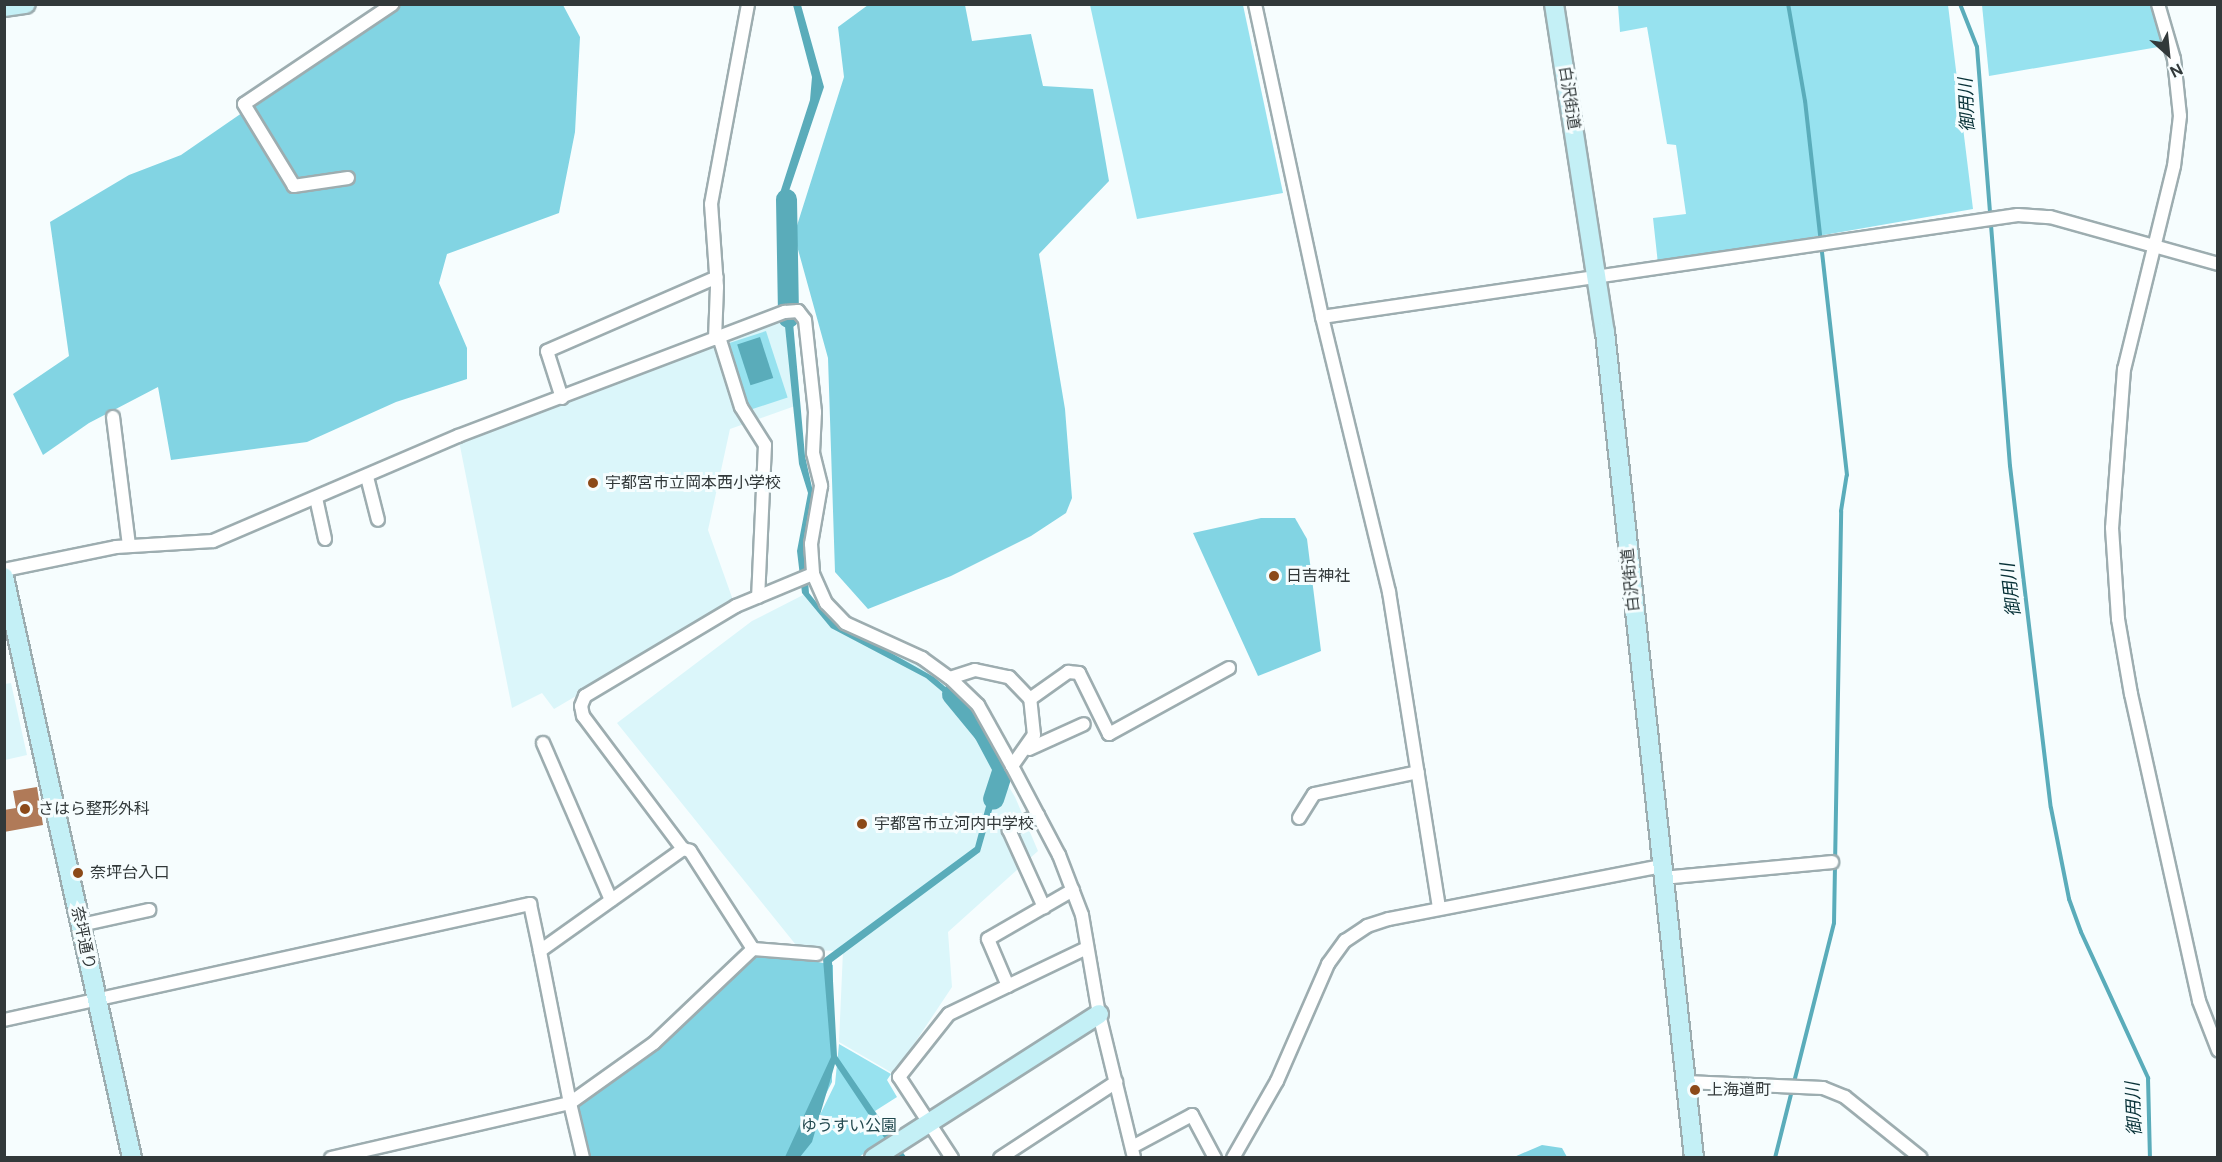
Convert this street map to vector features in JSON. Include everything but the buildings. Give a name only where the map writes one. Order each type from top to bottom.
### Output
[{"type":"main road","points":[[4,8],[26,4]]},
{"type":"main road","name":"白沢街道","points":[[1554,4],[1597,277],[1694,1158]]},
{"type":"main road","name":"奈坪通り","points":[[4,577],[12,645],[81,925],[132,1158]]},
{"type":"main road","points":[[874,1158],[928,1121],[1099,1014]]},
{"type":"street","points":[[348,178],[294,186],[244,104],[393,4]]},
{"type":"street","points":[[748,4],[711,204],[717,278],[717,338],[741,407],[765,445],[758,597]]},
{"type":"street","points":[[1255,4],[1322,317],[1389,592],[1439,908]]},
{"type":"street","points":[[2158,4],[2174,59],[2180,116],[2174,166],[2124,369],[2114,455],[2112,528],[2118,619],[2199,1001],[2217,1050]]},
{"type":"street","points":[[1322,317],[2018,215],[2050,217],[2217,264]]},
{"type":"street","points":[[562,398],[547,351],[717,278]]},
{"type":"street","points":[[4,570],[129,545],[213,541],[562,398],[788,311],[805,320],[815,412],[813,453],[821,486],[807,576],[826,603],[845,623],[922,658],[951,678],[978,705],[1038,815],[1082,915],[1099,1014],[1133,1152],[1192,1115],[1215,1158]]},
{"type":"street","points":[[113,417],[129,545]]},
{"type":"street","points":[[367,477],[378,520]]},
{"type":"street","points":[[316,498],[324,538]]},
{"type":"street","points":[[753,949],[690,851],[683,849],[583,716],[581,706],[585,696],[758,597],[807,576]]},
{"type":"street","points":[[1030,699],[1068,672],[1079,673],[1109,734],[1229,668]]},
{"type":"street","points":[[951,678],[975,670],[1009,677],[1030,699],[1035,735],[1029,749]]},
{"type":"street","points":[[1012,766],[1029,749],[1084,723]]},
{"type":"street","points":[[543,743],[611,900]]},
{"type":"street","points":[[1299,818],[1314,794],[1418,772]]},
{"type":"street","points":[[1038,815],[1009,830],[1044,907]]},
{"type":"street","points":[[540,951],[683,849]]},
{"type":"street","points":[[1233,1158],[1277,1081],[1328,964],[1345,940],[1367,926],[1439,908],[1662,872],[1832,862]]},
{"type":"street","points":[[1008,986],[988,939],[1072,890]]},
{"type":"street","points":[[4,1020],[530,904],[583,1158]]},
{"type":"street","points":[[81,925],[149,910]]},
{"type":"street","points":[[952,1158],[899,1077],[949,1014],[1087,948]]},
{"type":"street","points":[[331,1158],[570,1103],[654,1043],[753,949],[817,954]]},
{"type":"street","points":[[1000,1158],[1116,1082]]},
{"type":"street","points":[[1686,1082],[1823,1088],[1845,1097],[1921,1158]]},
{"type":"shaded area","points":[[398,5],[563,5],[580,37],[575,132],[559,213],[447,254],[439,283],[467,348],[467,379],[396,402],[307,442],[171,460],[158,387],[89,423],[43,455],[13,394],[69,356],[50,222],[129,175],[181,155]]},
{"type":"shaded area","points":[[793,5],[801,5],[824,87],[788,194],[792,227],[783,227],[780,193],[810,100],[812,77]]},
{"type":"shaded area","points":[[868,5],[965,5],[972,41],[1031,34],[1043,86],[1093,89],[1109,181],[1039,254],[1065,409],[1072,498],[1066,513],[1031,536],[951,576],[868,609],[835,572],[828,358],[794,235],[844,77],[838,27]]},
{"type":"shaded area","points":[[781,287],[790,289],[805,456],[815,501],[807,568],[809,593],[829,618],[934,677],[965,704],[1003,772],[980,852],[832,962],[837,1056],[906,1157],[897,1157],[835,1064],[812,1142],[800,1157],[785,1157],[831,1057],[823,959],[975,847],[996,769],[964,710],[926,678],[831,628],[802,593],[797,551],[808,493],[799,464]]},
{"type":"shaded area","name":"宇都宮市立岡本西小学校","points":[[785,312],[795,406],[730,429],[708,530],[734,603],[554,709],[542,693],[512,708],[458,436]]},
{"type":"shaded area","points":[[760,337],[773,378],[750,385],[737,344]]},
{"type":"shaded area","points":[[1261,518],[1295,518],[1307,539],[1321,651],[1258,676],[1193,533]]},
{"type":"shaded area","name":"宇都宮市立河内中学校","points":[[807,593],[833,627],[942,675],[1015,797],[1038,851],[948,932],[952,987],[894,1074],[839,1042],[843,951],[800,950],[617,723],[752,621]]},
{"type":"shaded area","points":[[11,683],[27,755],[5,760],[5,684]]},
{"type":"shaded area","points":[[753,949],[833,965],[832,1082],[794,1157],[583,1157],[574,1107],[654,1043]]},
{"type":"shaded area","points":[[1542,1145],[1562,1148],[1567,1157],[1514,1157]]},
{"type":"green space","points":[[1090,5],[1243,5],[1283,193],[1137,219]]},
{"type":"green space","points":[[1618,5],[1948,5],[1973,209],[1658,264],[1653,218],[1686,214],[1676,145],[1667,144],[1647,27],[1620,32]]},
{"type":"green space","points":[[1982,5],[2151,5],[2164,46],[1989,76]]},
{"type":"green space","points":[[766,331],[788,398],[749,410],[727,344]]},
{"type":"green space","name":"ゆうすい公園","points":[[839,1044],[891,1074],[887,1080],[897,1097],[875,1111],[891,1135],[859,1157],[799,1158],[835,1084]]},
{"type":"waterway","points":[[1775,1158],[1834,923],[1841,511],[1847,475],[1805,101],[1788,4]]},
{"type":"waterway","name":"御用川","points":[[1960,4],[1977,47],[2010,466],[2051,808],[2069,899],[2081,932],[2148,1078],[2150,1158]]},
{"type":"waterway","points":[[786,199],[788,317]]},
{"type":"waterway","points":[[952,694],[984,733],[1003,768],[993,798]]},
{"type":"place","name":"宇都宮市立岡本西小学校","points":[[593,483]]},
{"type":"place","name":"日吉神社","points":[[1274,576]]},
{"type":"place","name":"さはら整形外科","points":[[25,809]]},
{"type":"place","name":"宇都宮市立河内中学校","points":[[862,824]]},
{"type":"place","name":"奈坪台入口","points":[[78,873]]},
{"type":"place","name":"上海道町","points":[[1695,1090]]}]
